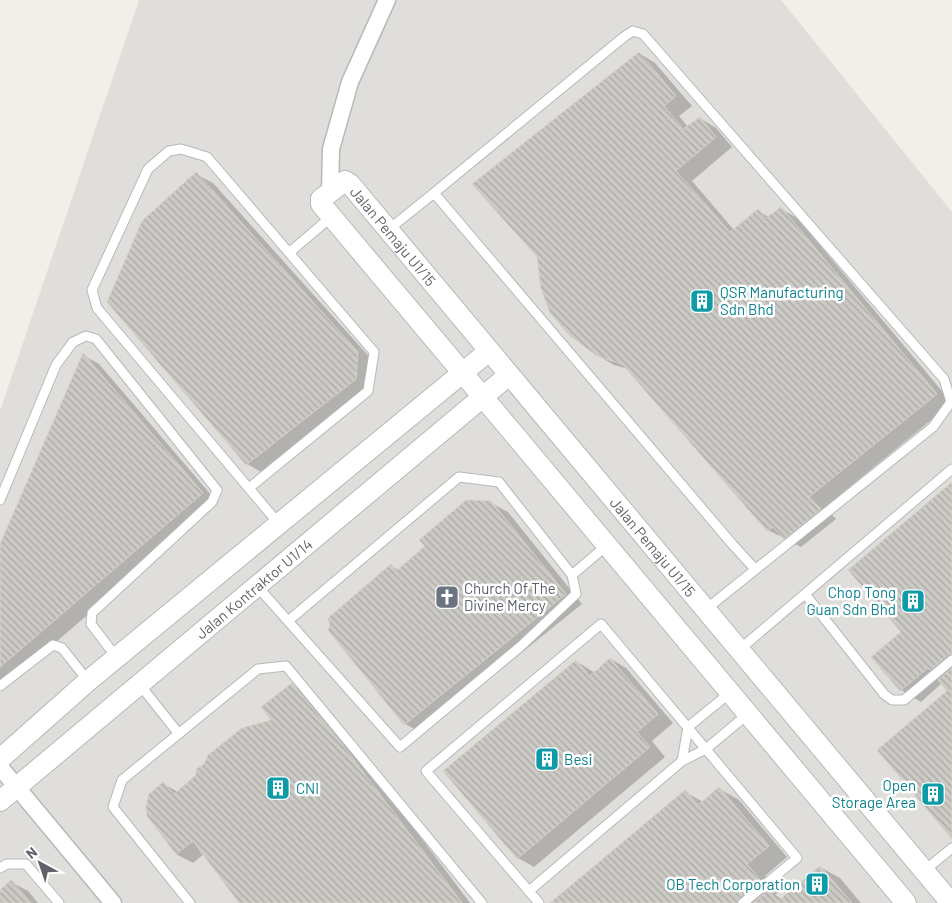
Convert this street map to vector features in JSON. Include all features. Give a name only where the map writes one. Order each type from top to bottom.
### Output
[{"type":"street","points":[[330,192],[331,149],[350,82],[387,0]]},
{"type":"street","name":"Jalan Pemaju U1/15","points":[[906,903],[749,713],[606,546],[331,217],[321,204],[321,199],[345,180],[950,903]]},
{"type":"street","points":[[0,759],[88,681],[489,351]]},
{"type":"street","name":"Jalan Kontraktor U1/14","points":[[0,801],[508,375]]},
{"type":"street","points":[[0,767],[113,903]]},
{"type":"lane","points":[[388,230],[633,31],[643,34],[944,379],[951,402],[933,427],[705,610]]},
{"type":"lane","points":[[249,488],[368,390],[374,352],[207,156],[181,149],[169,151],[148,169],[92,290],[97,308],[279,524]]},
{"type":"lane","points":[[434,193],[755,569]]},
{"type":"lane","points":[[290,252],[331,217]]},
{"type":"lane","points":[[0,500],[56,365],[73,342],[86,336],[96,339],[217,490],[212,502],[92,613],[90,624],[117,658]]},
{"type":"lane","points":[[739,650],[952,469]]},
{"type":"lane","points":[[257,586],[288,622],[400,747],[521,646],[576,594],[572,575],[499,482],[459,477],[288,622]]},
{"type":"lane","points":[[572,575],[606,546]]},
{"type":"lane","points":[[805,594],[884,694],[892,700],[904,700],[952,660]]},
{"type":"lane","points":[[539,903],[426,771],[601,624],[797,858],[743,903]]},
{"type":"lane","points":[[0,686],[53,645],[62,648],[88,681]]},
{"type":"lane","points":[[190,903],[113,807],[122,780],[258,669],[286,666],[482,903]]},
{"type":"lane","points":[[140,684],[179,734]]},
{"type":"lane","points":[[682,761],[688,727],[731,692]]},
{"type":"lane","points":[[529,891],[682,761],[706,749],[749,713]]},
{"type":"lane","points":[[924,871],[952,848]]},
{"type":"lane","points":[[0,868],[7,864],[26,864],[59,903]]},
{"type":"shaded area","points":[[139,0],[781,0],[952,212],[952,903],[0,903],[0,411]]},
{"type":"building","name":"QSR Manufacturing Sdn Bhd","points":[[639,52],[676,96],[664,106],[683,129],[700,117],[716,137],[676,171],[730,232],[758,209],[766,218],[781,207],[937,394],[809,497],[821,509],[784,539],[773,527],[767,531],[622,364],[597,356],[569,335],[550,313],[541,289],[537,257],[472,184]]},
{"type":"building","points":[[196,172],[358,352],[356,379],[246,465],[107,302],[142,221]]},
{"type":"building","points":[[83,353],[203,493],[0,667],[0,544]]},
{"type":"building","name":"Chop Tong Guan Sdn Bhd","points":[[952,482],[952,654],[948,655],[930,670],[928,668],[900,691],[871,657],[901,632],[848,570]]},
{"type":"building","points":[[466,500],[491,501],[566,594],[404,725],[328,630],[330,625],[328,618],[391,564],[396,571],[425,546],[419,540]]},
{"type":"building","name":"Besi","points":[[610,658],[658,714],[637,732],[650,747],[517,859],[443,771],[576,660],[590,676]]},
{"type":"building","name":"Open Storage Area","points":[[952,668],[952,839],[877,750],[947,691],[938,680]]},
{"type":"building","name":"CNI","points":[[292,683],[342,744],[462,903],[239,903],[193,841],[176,854],[147,816],[146,806],[149,794],[163,782],[174,794],[196,775],[196,769],[204,764],[208,755],[242,728],[271,720],[261,707]]},
{"type":"building","points":[[719,787],[769,846],[747,864],[760,880],[739,898],[737,903],[550,903],[685,790],[698,805]]},
{"type":"building","name":"OB Tech Corporation","points":[[820,866],[852,903],[753,903],[768,890],[778,901]]},
{"type":"building","points":[[11,880],[31,903],[0,903],[0,890]]},
{"type":"place","name":"QSR Manufacturing Sdn Bhd","points":[[702,301]]},
{"type":"place","name":"Church Of The Divine Mercy","points":[[447,597]]},
{"type":"place","name":"Chop Tong Guan Sdn Bhd","points":[[913,601]]},
{"type":"place","name":"Besi","points":[[547,759]]},
{"type":"place","name":"CNI","points":[[278,788]]},
{"type":"place","name":"Open Storage Area","points":[[933,794]]},
{"type":"place","name":"OB Tech Corporation","points":[[817,884]]}]
